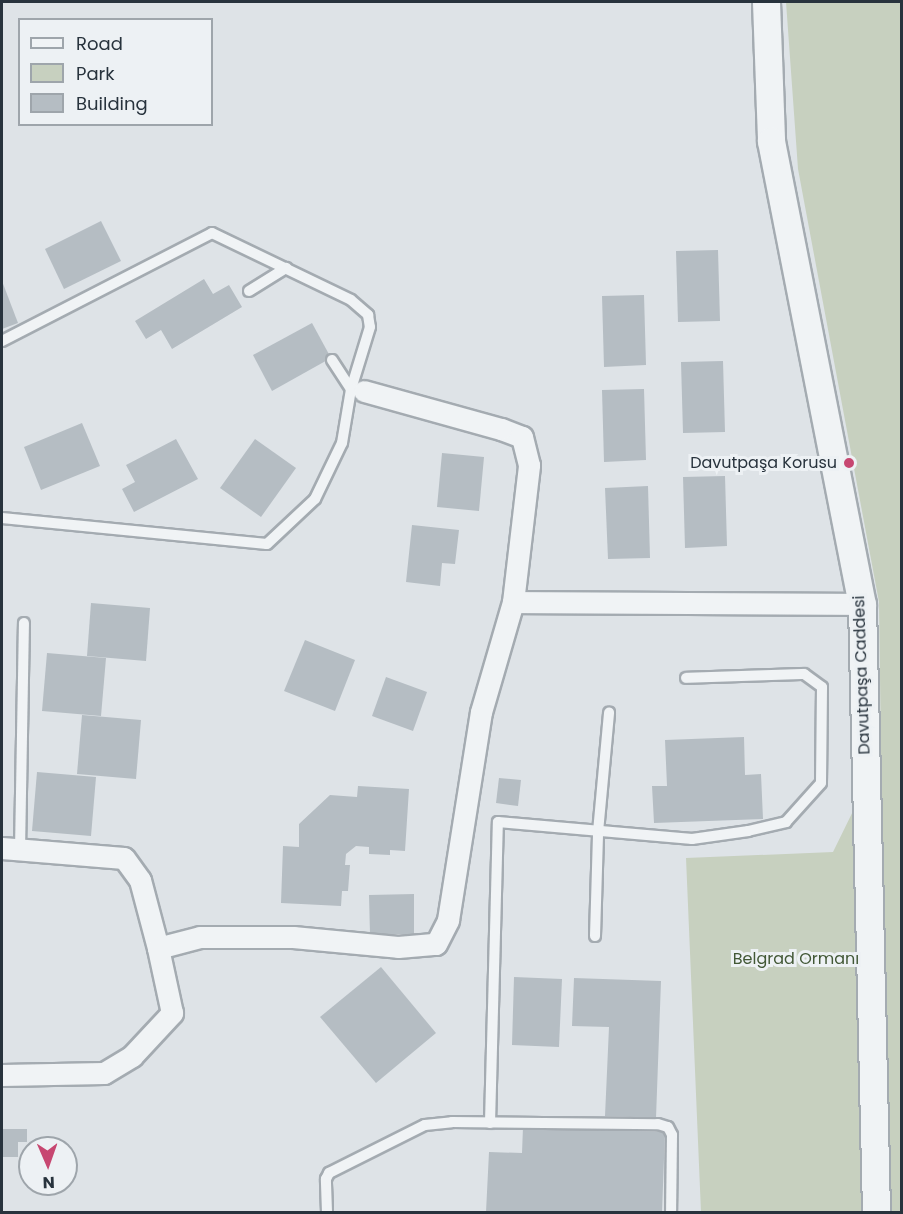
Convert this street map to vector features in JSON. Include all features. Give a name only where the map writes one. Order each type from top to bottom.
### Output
[{"type":"street","name":"Davutpaşa Caddesi","points":[[766,2],[771,141],[862,604],[876,1212]]},
{"type":"street","points":[[158,948],[200,937],[293,937],[398,947],[436,944],[448,920],[481,712],[513,602],[529,465],[522,437],[501,429],[357,390]]},
{"type":"street","points":[[513,602],[862,604]]},
{"type":"street","points":[[2,1076],[104,1073],[132,1056],[171,1013],[158,948],[140,880],[124,858],[11,849]]},
{"type":"lane","points":[[2,341],[212,232],[351,300],[368,315],[370,327],[357,390],[342,443],[315,499],[267,544],[2,518]]},
{"type":"lane","points":[[249,291],[286,268]]},
{"type":"lane","points":[[332,360],[357,390]]},
{"type":"lane","points":[[11,849],[24,623]]},
{"type":"lane","points":[[490,1123],[498,822],[692,839],[748,831],[786,822],[821,783],[822,687],[804,674],[686,678]]},
{"type":"lane","points":[[596,936],[598,832],[609,713]]},
{"type":"lane","points":[[327,1212],[326,1179],[329,1173],[338,1166],[385,1146],[425,1125],[490,1123],[658,1124],[668,1127],[672,1135],[670,1212]]},
{"type":"green space","name":"Belgrad Ormanı","points":[[786,2],[901,2],[901,1212],[701,1212],[686,858],[833,852],[881,754],[879,602],[798,169]]},
{"type":"building","points":[[101,221],[121,261],[64,289],[45,249]]},
{"type":"building","points":[[718,250],[720,321],[678,322],[676,251]]},
{"type":"building","points":[[204,279],[213,294],[229,285],[242,307],[172,349],[161,330],[146,339],[135,321]]},
{"type":"building","points":[[2,281],[18,323],[2,329]]},
{"type":"building","points":[[644,295],[646,365],[604,367],[602,296]]},
{"type":"building","points":[[312,323],[331,358],[272,391],[253,355]]},
{"type":"building","points":[[723,361],[725,432],[683,433],[681,362]]},
{"type":"building","points":[[644,389],[646,460],[604,462],[602,390]]},
{"type":"building","points":[[82,423],[100,466],[41,490],[24,447]]},
{"type":"building","points":[[176,439],[198,479],[134,512],[122,489],[135,482],[126,465]]},
{"type":"building","points":[[255,439],[296,468],[261,517],[220,488]]},
{"type":"building","points":[[442,453],[484,457],[479,511],[437,507]]},
{"type":"building","points":[[725,476],[727,546],[685,548],[683,477]]},
{"type":"building","points":[[648,486],[650,558],[608,559],[605,488]]},
{"type":"building","points":[[412,525],[459,530],[455,564],[442,563],[440,586],[406,582]]},
{"type":"building","points":[[91,603],[150,608],[146,661],[87,656]]},
{"type":"building","points":[[305,640],[355,660],[335,711],[284,691]]},
{"type":"building","points":[[47,653],[106,658],[101,716],[42,711]]},
{"type":"building","points":[[386,677],[427,692],[413,731],[372,716]]},
{"type":"building","points":[[82,715],[141,720],[136,779],[77,774]]},
{"type":"building","points":[[744,737],[745,775],[761,774],[763,819],[654,823],[652,786],[667,786],[665,740]]},
{"type":"building","points":[[37,772],[96,777],[91,836],[32,831]]},
{"type":"building","points":[[499,778],[521,780],[518,806],[496,803]]},
{"type":"building","points":[[358,786],[409,789],[405,851],[390,850],[390,855],[369,854],[369,847],[356,846],[346,854],[345,865],[350,865],[348,891],[342,891],[341,906],[281,903],[283,846],[299,847],[299,824],[330,795],[357,797]]},
{"type":"building","points":[[414,894],[414,934],[370,934],[369,895]]},
{"type":"building","points":[[381,967],[436,1033],[376,1083],[320,1017]]},
{"type":"building","points":[[514,977],[562,979],[559,1047],[512,1045]]},
{"type":"building","points":[[574,978],[661,981],[656,1118],[605,1116],[609,1027],[572,1026]]},
{"type":"building","points":[[523,1127],[665,1132],[662,1212],[486,1212],[489,1152],[522,1153]]},
{"type":"building","points":[[2,1129],[27,1129],[27,1136],[18,1136],[18,1157],[2,1157]]},
{"type":"place","name":"Davutpaşa Korusu","points":[[849,463]]}]
